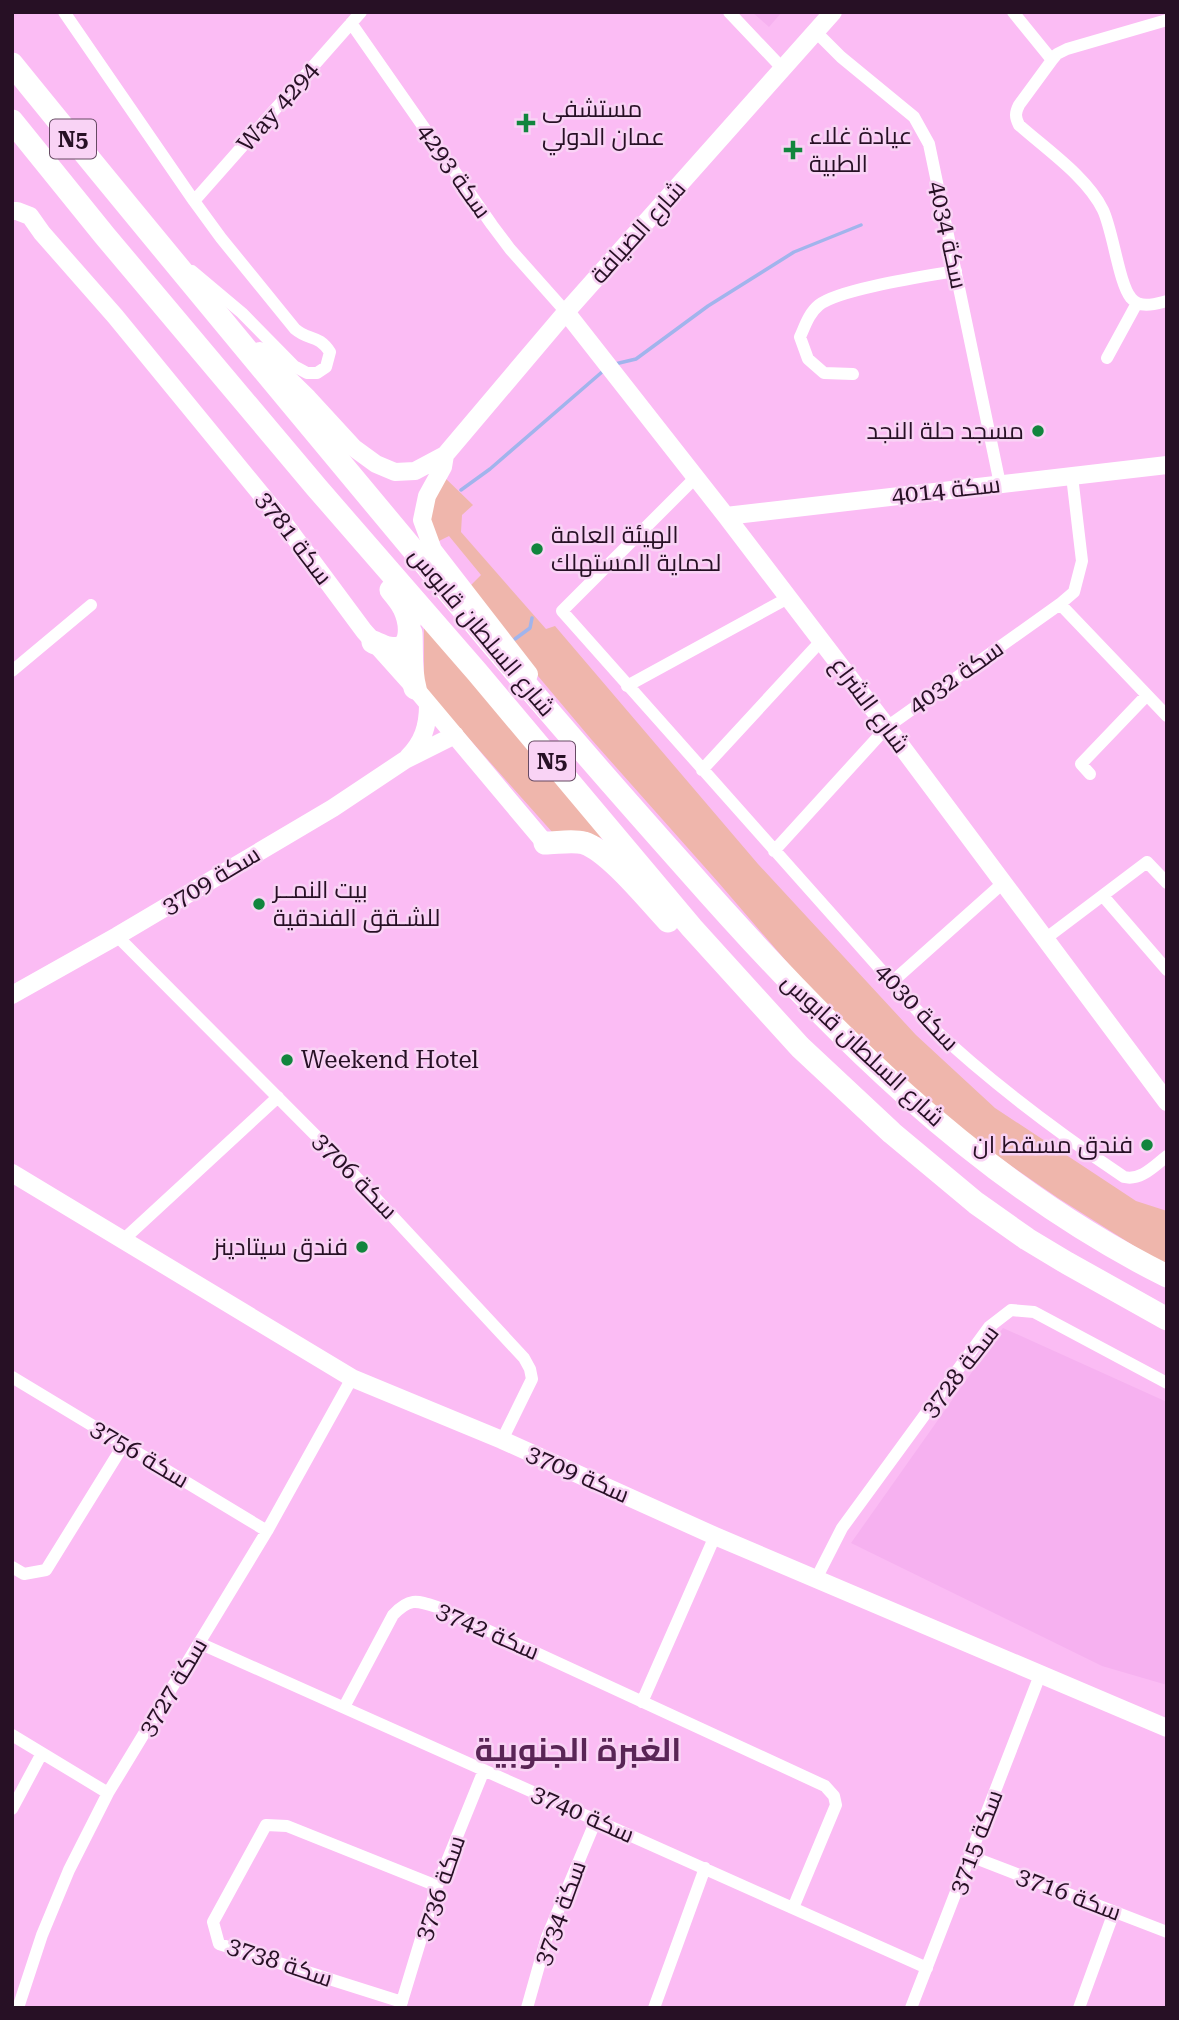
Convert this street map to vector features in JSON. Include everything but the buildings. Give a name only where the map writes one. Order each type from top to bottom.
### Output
[{"type":"highway","name":"شارع السلطان قابوس","points":[[12,64],[152,237],[576,745],[798,992],[900,1089],[985,1161],[1042,1203],[1136,1261],[1167,1276]]},
{"type":"highway","name":"شارع السلطان قابوس","points":[[12,121],[317,488],[477,672],[692,928],[800,1047],[892,1133],[976,1203],[1027,1239],[1167,1319]]},
{"type":"highway","points":[[317,488],[403,606],[411,633],[410,671],[421,697]]},
{"type":"highway","points":[[373,642],[388,648],[399,648],[407,642],[411,633]]},
{"type":"highway","points":[[545,843],[582,842],[594,848],[612,863],[706,960],[800,1047]]},
{"type":"street","points":[[64,12],[221,238],[295,329],[301,334],[316,338],[330,352],[327,367],[317,373],[307,373],[294,366],[242,313],[152,237]]},
{"type":"street","name":"Way 4294","points":[[194,201],[361,12]]},
{"type":"street","points":[[729,12],[783,69]]},
{"type":"street","name":"شارع الضيافة","points":[[446,455],[566,312],[834,12]]},
{"type":"street","points":[[1013,12],[1052,60]]},
{"type":"street","points":[[1167,20],[1067,49],[1052,60],[1019,105],[1015,118],[1019,125],[1095,195],[1109,227],[1129,295],[1143,305],[1167,301]]},
{"type":"street","name":"سكة 4293","points":[[351,23],[492,225],[566,312]]},
{"type":"street","name":"سكة 4034","points":[[816,32],[841,57],[914,117],[929,144],[1000,484]]},
{"type":"street","name":"سكة 3781","points":[[12,211],[30,216],[115,316],[264,498],[373,642],[545,843]]},
{"type":"street","name":"سكة 3781","points":[[12,219],[26,222],[42,233]]},
{"type":"street","points":[[853,373],[824,373],[808,359],[800,337],[808,318],[820,304],[860,290],[956,271]]},
{"type":"street","points":[[199,293],[308,398],[354,448],[376,464],[395,472],[415,471],[446,455]]},
{"type":"street","points":[[1107,358],[1137,303]]},
{"type":"street","name":"شارع الشراع","points":[[566,312],[887,727],[1167,1102]]},
{"type":"street","points":[[446,455],[443,467],[426,496],[422,520],[433,550],[519,659],[576,745]]},
{"type":"street","name":"سكة 4014","points":[[726,516],[1167,465]]},
{"type":"street","name":"سكة 4032","points":[[775,851],[887,727],[1074,592],[1082,561],[1072,477]]},
{"type":"street","name":"سكة 4030","points":[[695,478],[562,611],[931,1026],[981,1073],[1079,1147],[1124,1177],[1131,1179],[1140,1176],[1167,1156]]},
{"type":"street","points":[[627,686],[788,598]]},
{"type":"street","points":[[1060,604],[1167,716]]},
{"type":"street","points":[[12,671],[91,605]]},
{"type":"street","points":[[702,770],[821,641]]},
{"type":"street","points":[[1090,774],[1082,764],[1147,695]]},
{"type":"street","name":"سكة 3709","points":[[405,760],[416,749],[428,720],[421,697]]},
{"type":"street","name":"سكة 3709","points":[[12,995],[117,936],[333,807],[405,760],[455,735]]},
{"type":"street","points":[[1045,939],[1147,862],[1167,883]]},
{"type":"street","points":[[892,982],[1003,883]]},
{"type":"street","points":[[1103,896],[1167,970]]},
{"type":"street","name":"سكة 3706","points":[[117,936],[345,1165],[524,1358],[532,1379],[502,1440]]},
{"type":"street","points":[[123,1240],[278,1097]]},
{"type":"street","name":"سكة 3709","points":[[12,1173],[352,1378],[502,1440],[715,1536],[1167,1728]]},
{"type":"street","name":"سكة 3728","points":[[816,1579],[842,1528],[989,1327],[1011,1310],[1034,1312],[1167,1383]]},
{"type":"street","name":"سكة 3756","points":[[12,1377],[267,1531]]},
{"type":"street","name":"سكة 3727","points":[[18,2008],[42,1934],[69,1870],[108,1793],[267,1531],[352,1378]]},
{"type":"street","points":[[12,1567],[24,1574],[46,1570],[124,1444]]},
{"type":"street","points":[[642,1702],[715,1536]]},
{"type":"street","name":"سكة 3742","points":[[344,1707],[393,1615],[403,1604],[419,1601],[437,1607],[825,1786],[834,1796],[836,1805],[793,1908]]},
{"type":"street","name":"سكة 3740","points":[[199,1643],[927,1968]]},
{"type":"street","name":"سكة 3715","points":[[911,2008],[1040,1675]]},
{"type":"street","points":[[12,1735],[108,1793]]},
{"type":"street","points":[[12,1809],[42,1753]]},
{"type":"street","name":"سكة 3736","points":[[401,2005],[437,1886],[484,1770]]},
{"type":"street","name":"سكة 3734","points":[[527,2008],[547,1937],[596,1820]]},
{"type":"street","name":"سكة 3738","points":[[401,2005],[219,1944],[213,1922],[266,1825],[287,1826],[437,1886]]},
{"type":"street","name":"سكة 3716","points":[[971,1856],[1167,1932]]},
{"type":"street","points":[[654,2008],[705,1868]]},
{"type":"street","points":[[1079,2008],[1114,1912]]},
{"type":"shaded area","points":[[752,12],[782,12],[769,27]]},
{"type":"shaded area","points":[[441,474],[473,505],[462,515],[461,532],[546,629],[555,626],[758,864],[916,1035],[995,1108],[1136,1201],[1167,1211],[1167,1264],[1058,1198],[959,1130],[823,1004],[522,657],[469,587],[481,575],[449,536],[435,543],[426,520]]},
{"type":"shaded area","points":[[424,624],[605,838],[553,833],[424,688]]},
{"type":"shaded area","points":[[1003,1328],[1167,1402],[1167,1685],[1102,1666],[851,1543]]},
{"type":"waterway","points":[[615,364],[636,359],[708,306],[794,252],[861,225]]},
{"type":"waterway","points":[[461,490],[490,469],[602,372]]},
{"type":"waterway","points":[[515,639],[530,628],[532,618]]},
{"type":"place","name":"مستشفى عمان الدولي","points":[[526,123]]},
{"type":"place","name":"عيادة غلاء الطبية","points":[[793,150]]},
{"type":"place","name":"مسجد حلة النجد","points":[[1038,431]]},
{"type":"place","name":"الهيئة العامة لحماية المستهلك","points":[[537,549]]},
{"type":"place","name":"بيت النمــر للشـقق الفندقية","points":[[259,904]]},
{"type":"place","name":"Weekend Hotel","points":[[287,1060]]},
{"type":"place","name":"فندق مسقط ان","points":[[1147,1145]]},
{"type":"place","name":"فندق سيتادينز","points":[[362,1247]]},
{"type":"district","name":"الغبرة الجنوبية","points":[[578,1750]]}]
